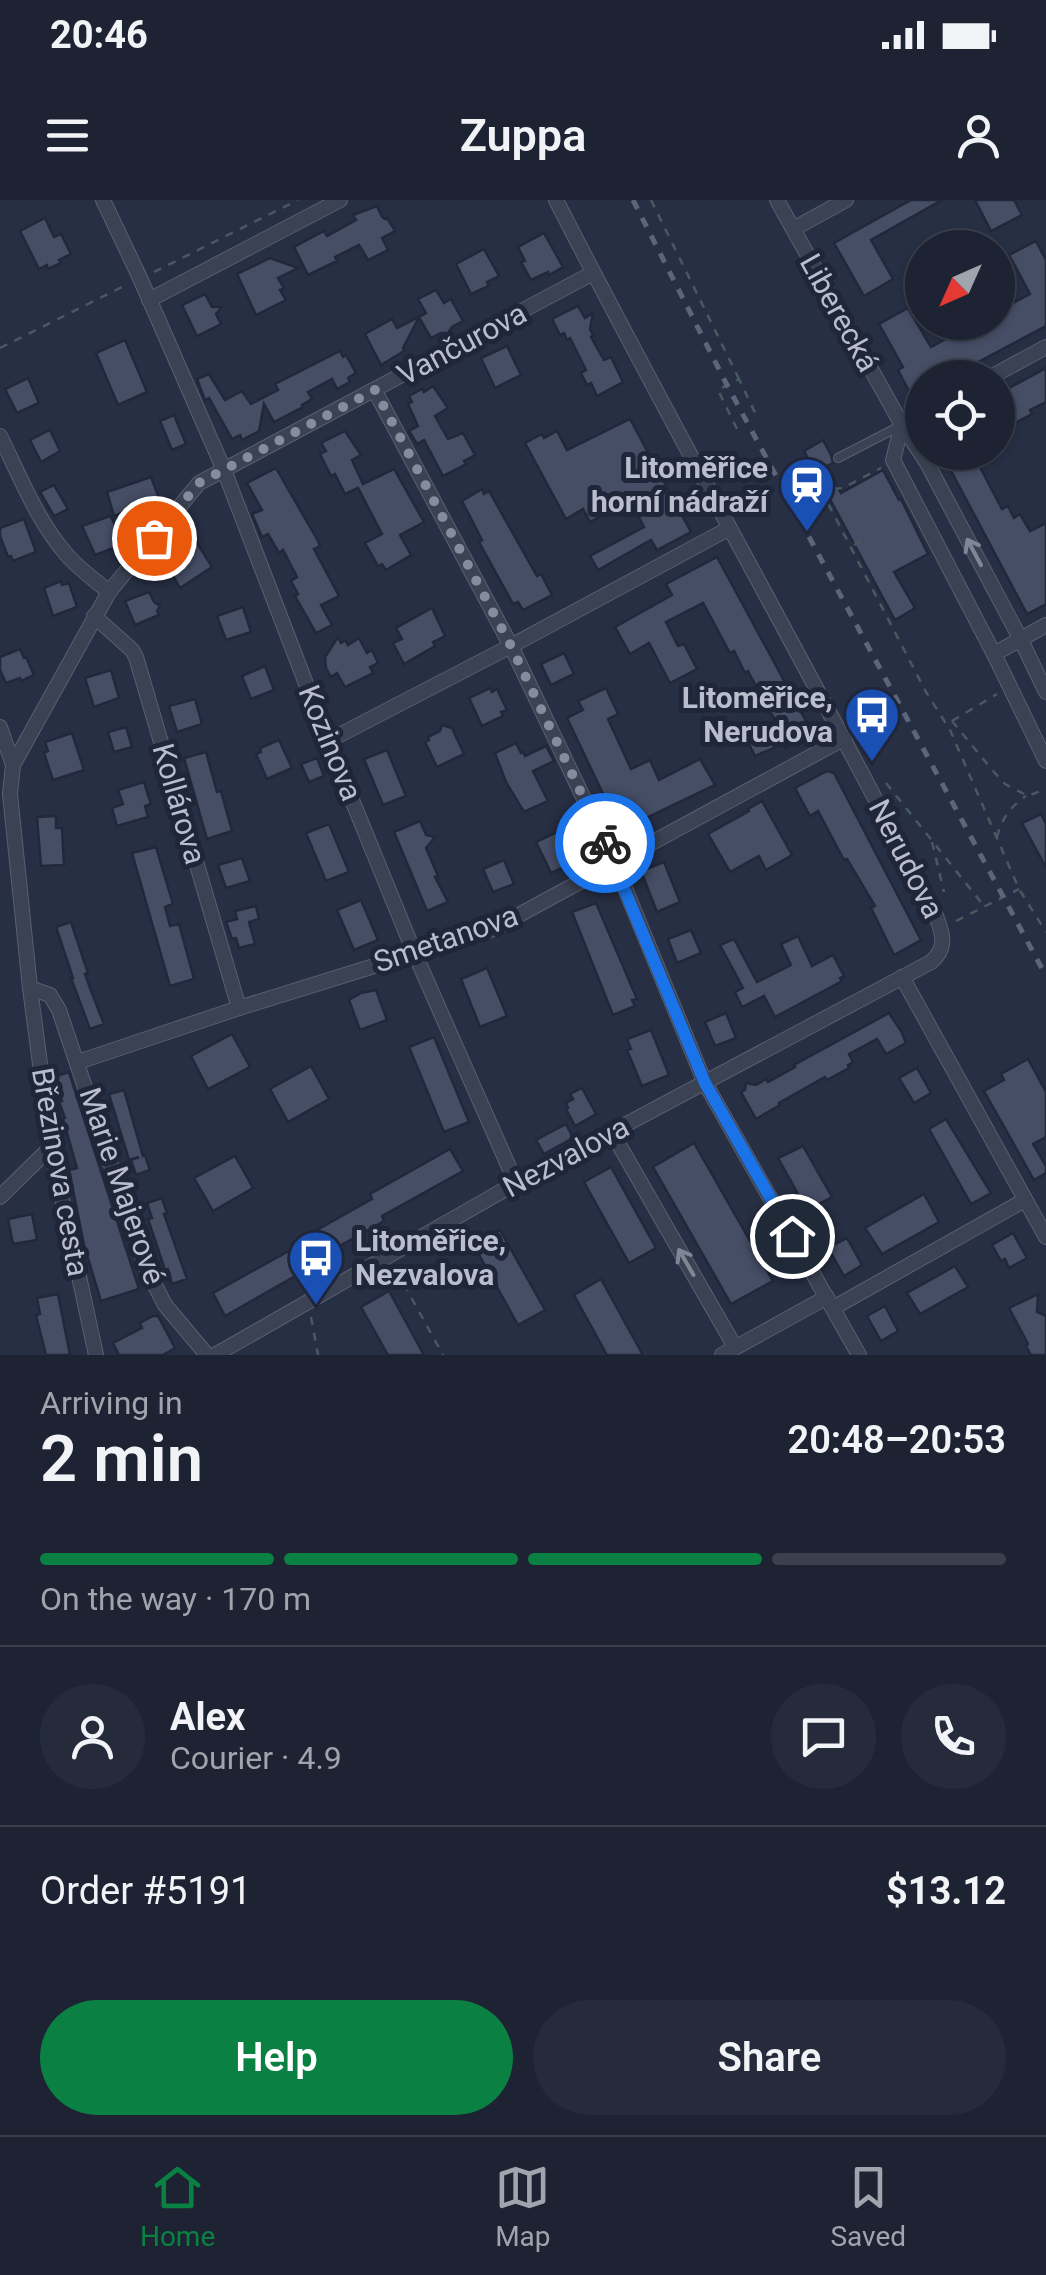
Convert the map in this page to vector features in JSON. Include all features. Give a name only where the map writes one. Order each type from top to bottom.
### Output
[{"type":"street","name":"Kozinova","points":[[103,200],[224,470],[414,952],[516,1183]]},
{"type":"street","points":[[149,300],[340,200]]},
{"type":"street","name":"Nerudova","points":[[556,200],[942,929],[944,945],[940,955],[902,977]]},
{"type":"street","name":"Liberecká","points":[[776,200],[927,463],[1046,692]]},
{"type":"street","points":[[792,229],[846,200]]},
{"type":"street","name":"Vančurova","points":[[6,767],[109,592],[199,483],[593,273]]},
{"type":"street","points":[[1015,364],[1046,347]]},
{"type":"street","points":[[375,390],[511,646],[615,864],[705,1083],[860,1355]]},
{"type":"street","points":[[905,423],[894,460],[1046,761]]},
{"type":"street","points":[[0,436],[53,536],[109,592]]},
{"type":"street","points":[[328,740],[728,528]]},
{"type":"street","name":"Kollárova","points":[[94,616],[136,657],[239,1008]]},
{"type":"street","points":[[994,654],[1046,625]]},
{"type":"street","points":[[0,727],[6,767]]},
{"type":"street","name":"Smetanova","points":[[78,1062],[493,930],[844,738]]},
{"type":"street","name":"Březinova cesta","points":[[6,767],[50,1147],[96,1355]]},
{"type":"street","points":[[902,977],[1046,1237]]},
{"type":"street","name":"Nezvalova","points":[[215,1355],[235,1350],[308,1302],[516,1183],[902,977]]},
{"type":"street","name":"Marie Majerové","points":[[30,988],[55,1000],[145,1266],[165,1304],[207,1355]]},
{"type":"street","points":[[612,1132],[728,1351],[1025,1200]]},
{"type":"street","points":[[0,1197],[50,1147]]},
{"type":"lane","points":[[838,458],[902,425]]},
{"type":"path","points":[[140,278],[298,200]]},
{"type":"path","points":[[650,200],[758,419]]},
{"type":"path","points":[[0,348],[112,292]]},
{"type":"path","points":[[737,429],[718,390],[740,379]]},
{"type":"path","points":[[804,499],[821,490],[843,488],[884,466]]},
{"type":"path","points":[[821,490],[926,692],[992,771],[1005,784],[1028,796]]},
{"type":"path","points":[[851,546],[866,539]]},
{"type":"path","points":[[949,723],[998,693]]},
{"type":"path","points":[[949,723],[1019,889],[1046,932]]},
{"type":"path","points":[[894,806],[877,773],[984,906]]},
{"type":"path","points":[[997,838],[1014,804],[1044,789]]},
{"type":"path","points":[[931,840],[947,905],[938,888]]},
{"type":"path","points":[[956,921],[1019,889]]},
{"type":"path","points":[[388,1256],[443,1355]]},
{"type":"path","points":[[308,1302],[318,1355]]},
{"type":"building","points":[[911,200],[942,200],[871,240],[893,279],[864,296],[834,243]]},
{"type":"building","points":[[975,200],[1014,200],[1022,215],[990,230]]},
{"type":"building","points":[[377,206],[395,231],[382,238],[388,250],[368,260],[359,245],[308,275],[294,247],[324,231],[327,236],[356,220],[353,215]]},
{"type":"building","points":[[45,218],[54,237],[61,234],[71,254],[59,260],[61,263],[39,269],[20,231]]},
{"type":"building","points":[[544,233],[563,267],[531,280],[518,247]]},
{"type":"building","points":[[1036,241],[1046,260],[1046,326],[982,360],[905,360],[905,384],[898,370],[903,367],[879,324],[905,310],[905,340],[927,340],[931,347],[944,340],[1015,340],[1015,302],[1030,294],[1015,266],[1015,252]]},
{"type":"building","points":[[484,249],[499,276],[487,282],[489,286],[471,294],[456,264]]},
{"type":"building","points":[[270,258],[298,268],[278,278],[286,300],[256,315],[237,274]]},
{"type":"building","points":[[436,290],[444,303],[451,299],[463,321],[448,333],[431,338],[419,317],[426,313],[418,299]]},
{"type":"building","points":[[205,294],[212,307],[222,307],[216,314],[221,324],[197,336],[182,305]]},
{"type":"building","points":[[578,306],[585,318],[593,313],[591,337],[604,360],[611,357],[623,382],[597,396],[581,373],[586,370],[570,338],[567,340],[564,333],[560,335],[552,319]]},
{"type":"building","points":[[419,317],[404,351],[381,365],[365,334],[392,319],[397,328]]},
{"type":"building","points":[[125,340],[147,392],[118,405],[96,353]]},
{"type":"building","points":[[507,346],[521,375],[495,388],[481,358]]},
{"type":"building","points":[[340,351],[356,373],[348,378],[350,382],[337,389],[332,379],[308,392],[312,399],[303,407],[274,422],[264,404],[259,431],[242,440],[240,435],[232,439],[209,398],[205,400],[197,379],[209,374],[225,400],[242,391],[251,404],[278,390],[275,384]]},
{"type":"building","points":[[1046,368],[1046,402],[1015,423],[1015,385]]},
{"type":"building","points":[[28,378],[39,403],[17,413],[5,389]]},
{"type":"building","points":[[433,386],[448,408],[435,416],[448,439],[463,433],[475,455],[443,476],[424,440],[417,444],[409,431],[418,426],[408,404],[412,402],[409,396]]},
{"type":"building","points":[[174,415],[186,444],[172,450],[160,421]]},
{"type":"building","points":[[630,419],[691,532],[657,550],[651,540],[598,570],[590,556],[644,527],[630,500],[590,522],[583,509],[566,519],[525,443],[557,431],[567,450]]},
{"type":"building","points":[[50,430],[60,451],[41,462],[30,440]]},
{"type":"building","points":[[345,431],[361,455],[352,460],[363,484],[394,469],[424,522],[400,535],[411,555],[386,570],[382,564],[378,566],[365,543],[382,534],[358,488],[345,494],[320,454],[326,451],[321,443]]},
{"type":"building","points":[[823,440],[833,463],[827,466],[841,493],[883,470],[928,554],[894,572],[915,608],[895,620],[804,451]]},
{"type":"building","points":[[276,468],[318,541],[320,546],[314,549],[339,596],[321,605],[332,625],[316,633],[295,596],[298,594],[291,581],[297,577],[283,550],[279,553],[268,534],[262,537],[252,514],[262,510],[247,483]]},
{"type":"building","points":[[951,470],[981,470],[1002,509],[1008,506],[1014,518],[1020,514],[1030,531],[1046,523],[1046,604],[1027,614]]},
{"type":"building","points":[[151,477],[159,498],[114,516],[107,492]]},
{"type":"building","points":[[54,485],[68,509],[54,516],[40,492]]},
{"type":"building","points":[[482,489],[484,494],[489,491],[552,595],[523,610],[518,602],[513,604],[462,501]]},
{"type":"building","points":[[110,516],[120,532],[119,546],[95,555],[82,526]]},
{"type":"building","points":[[24,519],[36,552],[13,561],[8,557],[0,528]]},
{"type":"building","points":[[190,539],[192,543],[196,541],[212,567],[180,588],[164,560]]},
{"type":"building","points":[[717,557],[813,734],[785,748],[783,744],[755,756],[746,738],[772,726],[770,723],[775,720],[748,671],[745,673],[734,651],[730,653],[703,603],[666,622],[678,646],[684,644],[697,669],[670,683],[649,643],[630,654],[615,627],[672,595],[666,584]]},
{"type":"building","points":[[61,581],[62,585],[69,583],[77,607],[53,616],[44,588]]},
{"type":"building","points":[[149,592],[160,606],[159,615],[135,625],[125,601]]},
{"type":"building","points":[[243,607],[251,632],[226,640],[217,616]]},
{"type":"building","points":[[432,608],[445,636],[404,664],[393,643],[402,639],[396,628]]},
{"type":"building","points":[[338,637],[348,645],[359,638],[367,653],[372,650],[378,663],[370,667],[373,673],[345,687],[337,673],[331,677],[326,668],[325,657]]},
{"type":"building","points":[[20,649],[34,675],[6,683],[0,657]]},
{"type":"building","points":[[564,653],[574,674],[551,685],[541,664]]},
{"type":"building","points":[[265,666],[274,690],[251,699],[242,676]]},
{"type":"building","points":[[111,670],[119,698],[94,707],[85,678]]},
{"type":"building","points":[[490,688],[492,692],[497,689],[507,710],[482,726],[469,698]]},
{"type":"building","points":[[606,688],[618,714],[608,719],[631,769],[650,760],[659,780],[700,759],[715,785],[642,820],[644,824],[622,834],[567,718],[583,710],[578,701]]},
{"type":"building","points":[[195,699],[202,724],[177,732],[169,706]]},
{"type":"building","points":[[442,725],[452,728],[464,754],[437,767],[425,742]]},
{"type":"building","points":[[126,727],[132,747],[114,752],[108,732]]},
{"type":"building","points":[[72,733],[84,770],[53,780],[44,753],[48,751],[45,742]]},
{"type":"building","points":[[279,740],[292,768],[267,779],[256,754],[261,752],[260,748]]},
{"type":"building","points":[[516,743],[525,756],[546,746],[554,761],[533,771],[548,801],[524,812],[495,753]]},
{"type":"building","points":[[387,750],[406,796],[383,805],[364,759]]},
{"type":"building","points":[[206,752],[232,831],[207,839],[184,758]]},
{"type":"building","points":[[317,758],[324,776],[309,782],[301,764]]},
{"type":"building","points":[[827,771],[834,773],[921,940],[894,955],[871,908],[875,906],[818,811],[810,816],[795,788]]},
{"type":"building","points":[[144,782],[151,804],[145,806],[148,817],[117,826],[112,808],[123,804],[118,790]]},
{"type":"building","points":[[762,801],[792,855],[766,870],[759,856],[730,872],[708,834]]},
{"type":"building","points":[[1041,814],[1046,824],[1046,868],[1022,823]]},
{"type":"building","points":[[56,816],[56,828],[62,828],[64,865],[41,866],[37,817]]},
{"type":"building","points":[[420,821],[426,835],[435,837],[426,848],[448,902],[427,911],[394,832]]},
{"type":"building","points":[[329,824],[349,872],[326,881],[306,833]]},
{"type":"building","points":[[561,830],[575,862],[551,873],[536,842]]},
{"type":"building","points":[[156,847],[173,904],[165,907],[170,926],[179,924],[194,979],[170,986],[132,853]]},
{"type":"building","points":[[242,858],[250,881],[226,888],[218,865]]},
{"type":"building","points":[[504,860],[514,884],[493,892],[483,869]]},
{"type":"building","points":[[664,862],[680,902],[657,912],[641,871]]},
{"type":"building","points":[[361,900],[378,940],[354,950],[337,910]]},
{"type":"building","points":[[596,903],[637,999],[632,1000],[635,1006],[613,1015],[572,912]]},
{"type":"building","points":[[256,906],[259,919],[249,922],[255,944],[239,948],[226,922],[237,919],[235,911]]},
{"type":"building","points":[[71,922],[104,1024],[90,1029],[56,927]]},
{"type":"building","points":[[691,930],[701,953],[677,963],[668,939]]},
{"type":"building","points":[[798,936],[812,966],[833,955],[844,976],[842,981],[775,1017],[764,996],[742,1007],[735,992],[743,988],[720,945],[734,939],[757,982],[791,965],[781,944]]},
{"type":"building","points":[[487,968],[507,1016],[480,1027],[461,979]]},
{"type":"building","points":[[376,990],[387,1020],[360,1030],[349,1000]]},
{"type":"building","points":[[726,1013],[736,1038],[715,1046],[705,1022]]},
{"type":"building","points":[[889,1013],[906,1043],[886,1054],[877,1039],[849,1054],[853,1062],[849,1068],[827,1080],[825,1077],[756,1119],[741,1092],[746,1083],[756,1085],[766,1079],[768,1082]]},
{"type":"building","points":[[651,1030],[669,1075],[642,1086],[627,1050],[631,1049],[627,1039]]},
{"type":"building","points":[[232,1034],[250,1067],[208,1089],[191,1056]]},
{"type":"building","points":[[434,1037],[469,1122],[444,1132],[409,1047]]},
{"type":"building","points":[[1028,1059],[1046,1092],[1046,1137],[1033,1144],[1046,1173],[1034,1180],[984,1091],[1004,1080],[1001,1074]]},
{"type":"building","points":[[311,1066],[329,1099],[288,1122],[270,1089]]},
{"type":"building","points":[[917,1068],[931,1093],[914,1103],[899,1078]]},
{"type":"building","points":[[69,1072],[139,1289],[101,1301],[84,1245],[69,1170],[77,1168],[54,1077]]},
{"type":"building","points":[[582,1088],[596,1114],[575,1126],[566,1103],[573,1099],[570,1094]]},
{"type":"building","points":[[124,1090],[150,1170],[136,1175],[131,1160],[139,1157],[129,1160],[109,1094]]},
{"type":"building","points":[[946,1119],[991,1193],[971,1204],[929,1129]]},
{"type":"building","points":[[566,1124],[573,1138],[544,1154],[536,1140]]},
{"type":"building","points":[[694,1143],[773,1281],[731,1304],[653,1167]]},
{"type":"building","points":[[803,1146],[832,1197],[807,1210],[778,1158]]},
{"type":"building","points":[[450,1149],[463,1171],[382,1216],[384,1221],[225,1316],[213,1293],[294,1248],[292,1244],[372,1199],[370,1194]]},
{"type":"building","points":[[235,1156],[253,1188],[213,1211],[194,1178]]},
{"type":"building","points":[[611,1167],[656,1248],[629,1263],[584,1182]]},
{"type":"building","points":[[924,1194],[939,1222],[882,1254],[865,1228]]},
{"type":"building","points":[[162,1198],[187,1279],[172,1284],[148,1219],[152,1218],[147,1203]]},
{"type":"building","points":[[32,1214],[37,1240],[13,1244],[8,1219]]},
{"type":"building","points":[[820,1221],[830,1238],[815,1246],[806,1228]]},
{"type":"building","points":[[500,1230],[545,1310],[518,1325],[473,1244]]},
{"type":"building","points":[[1013,1233],[1027,1258],[1009,1268],[992,1245]]},
{"type":"building","points":[[847,1238],[862,1265],[844,1276],[828,1248]]},
{"type":"building","points":[[955,1266],[968,1287],[920,1314],[907,1293]]},
{"type":"building","points":[[601,1279],[643,1355],[607,1355],[574,1295]]},
{"type":"building","points":[[389,1291],[424,1355],[388,1355],[361,1307]]},
{"type":"building","points":[[58,1294],[70,1355],[46,1355],[36,1315],[40,1314],[37,1298]]},
{"type":"building","points":[[1038,1294],[1037,1312],[1046,1316],[1046,1355],[1031,1355],[1009,1308]]},
{"type":"building","points":[[885,1306],[898,1331],[881,1341],[867,1316]]},
{"type":"building","points":[[158,1316],[175,1348],[163,1355],[119,1355],[113,1343],[142,1328],[140,1323]]},
{"type":"railway","points":[[633,200],[727,385],[1046,976]]},
{"type":"way so far","points":[[154,538],[199,483],[375,390],[511,646],[605,843]]},
{"type":"place","name":"Litoměřice horní nádraží","points":[[807,534]]},
{"type":"place","name":"Litoměřice, Nerudova","points":[[872,764]]},
{"type":"place","name":"Litoměřice, Nezvalova","points":[[316,1307]]},
{"type":"route","points":[[605,843],[705,1083],[792,1236]]}]
